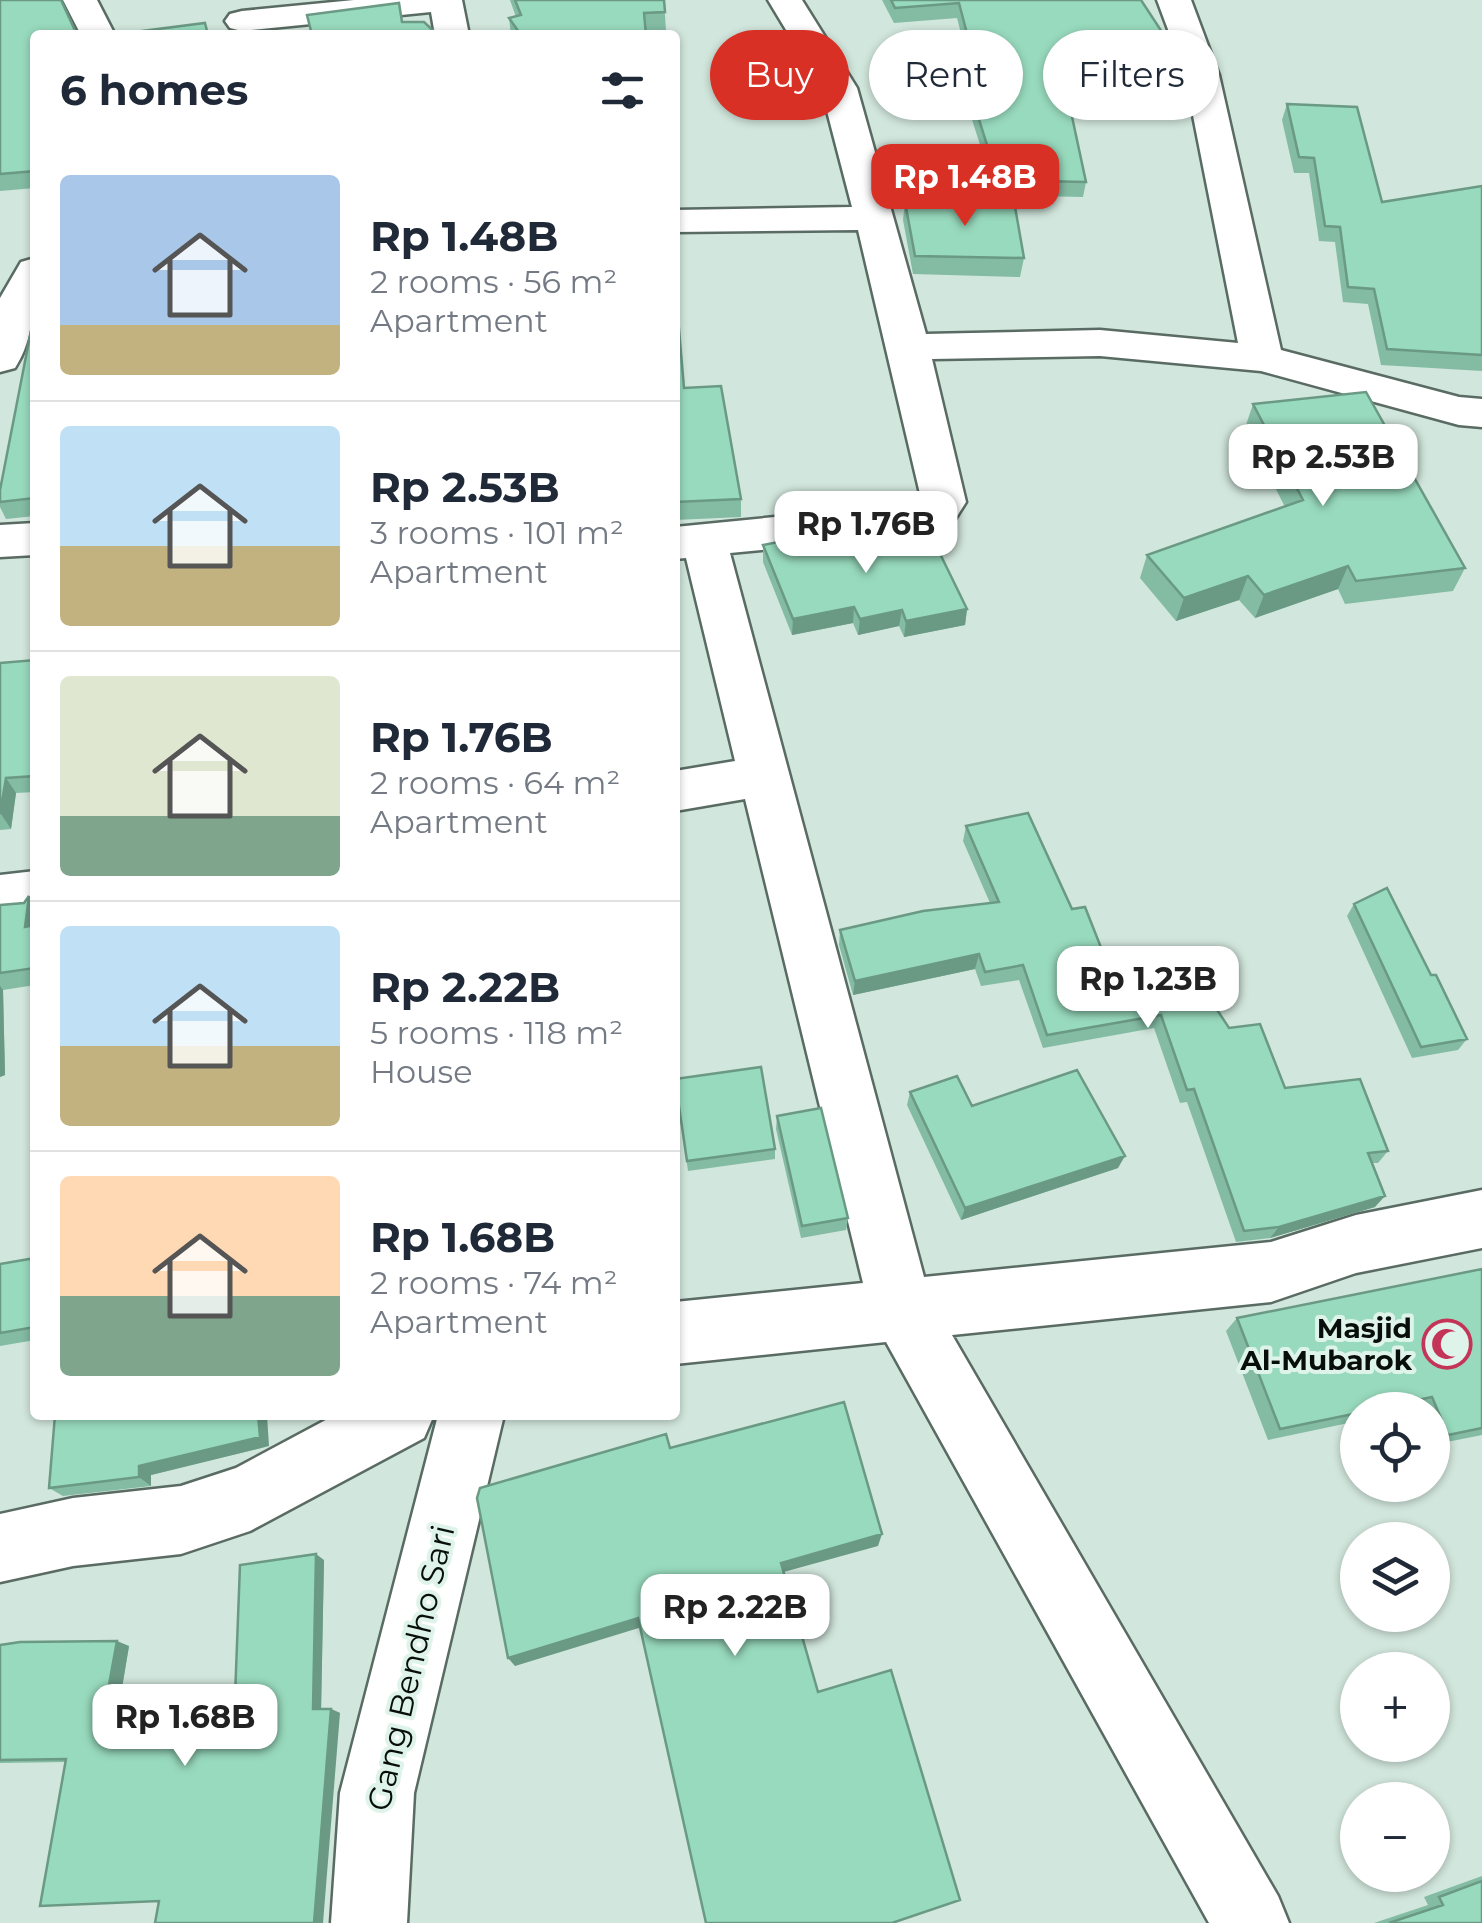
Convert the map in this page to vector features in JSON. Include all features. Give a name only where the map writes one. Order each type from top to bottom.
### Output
[{"type":"street","points":[[80,0],[95,30]]},
{"type":"street","points":[[242,21],[448,0],[451,30]]},
{"type":"street","points":[[785,0],[839,88],[910,347],[944,502],[938,510],[856,525],[690,541],[765,776],[901,1308],[1251,1923]]},
{"type":"street","points":[[1174,0],[1202,76],[1262,358]]},
{"type":"street","points":[[680,221],[873,218]]},
{"type":"street","points":[[30,283],[1,357],[30,371]]},
{"type":"street","points":[[910,347],[1100,343],[1262,358],[1474,418]]},
{"type":"street","points":[[0,541],[30,539]]},
{"type":"street","points":[[680,790],[765,776]]},
{"type":"street","points":[[0,897],[30,894]]},
{"type":"street","points":[[680,1332],[1271,1272],[1356,1244],[1482,1219]]},
{"type":"street","points":[[0,1548],[73,1532],[181,1520],[250,1497],[392,1420]]},
{"type":"street","name":"Gang Bendho Sari","points":[[368,1923],[377,1793],[469,1420]]},
{"type":"building","points":[[0,0],[61,0],[75,30],[30,30],[30,171],[0,174]]},
{"type":"building","points":[[515,0],[664,0],[665,12],[644,13],[646,30],[517,30],[509,18],[521,15]]},
{"type":"building","points":[[891,0],[1141,0],[1161,30],[1043,30],[1043,120],[1073,120],[1086,182],[998,180],[979,120],[1023,120],[1023,30],[966,30],[959,3],[895,8]]},
{"type":"building","points":[[399,3],[402,22],[424,22],[433,30],[311,30],[307,15]]},
{"type":"building","points":[[205,23],[207,30],[150,30]]},
{"type":"building","points":[[1287,104],[1357,107],[1382,202],[1482,186],[1482,355],[1387,349],[1374,289],[1348,287],[1340,227],[1325,226],[1314,158],[1299,157]]},
{"type":"building","points":[[1014,201],[1024,258],[915,256],[905,202]]},
{"type":"building","points":[[30,336],[30,499],[0,502]]},
{"type":"building","points":[[680,341],[684,388],[721,386],[741,499],[680,502]]},
{"type":"building","points":[[1366,392],[1465,568],[1356,581],[1348,566],[1264,595],[1248,576],[1184,598],[1147,555],[1303,500],[1253,404]]},
{"type":"building","points":[[926,525],[967,609],[906,621],[902,610],[860,619],[854,607],[793,619],[763,545],[808,536],[813,548]]},
{"type":"building","points":[[30,660],[30,776],[6,778],[0,814],[0,663]]},
{"type":"building","points":[[1028,813],[1072,909],[1085,907],[1111,973],[1118,977],[1182,956],[1229,1028],[1260,1024],[1285,1088],[1360,1079],[1388,1151],[1368,1153],[1385,1196],[1279,1227],[1244,1231],[1194,1089],[1187,1090],[1161,1015],[1047,1035],[1023,965],[985,972],[979,954],[855,981],[840,930],[923,911],[999,902],[966,826]]},
{"type":"building","points":[[1387,888],[1467,1039],[1421,1047],[1354,904]]},
{"type":"building","points":[[29,896],[25,927],[30,926],[30,969],[0,973],[0,905],[24,903]]},
{"type":"building","points":[[761,1067],[775,1149],[687,1161],[680,1078]]},
{"type":"building","points":[[1077,1070],[1125,1156],[965,1208],[910,1092],[957,1076],[972,1106]]},
{"type":"building","points":[[821,1108],[848,1218],[802,1226],[777,1116]]},
{"type":"building","points":[[30,1259],[30,1328],[0,1333],[0,1264]]},
{"type":"building","points":[[1482,1269],[1482,1428],[1450,1435],[1450,1392],[1340,1392],[1340,1417],[1280,1429],[1237,1318]]},
{"type":"building","points":[[844,1402],[882,1534],[781,1563],[818,1692],[891,1670],[960,1900],[892,1923],[706,1923],[638,1618],[508,1658],[477,1498],[480,1488],[666,1434],[670,1448]]},
{"type":"building","points":[[55,1420],[258,1420],[260,1437],[139,1466],[139,1477],[49,1488]]},
{"type":"building","points":[[316,1554],[313,1709],[331,1709],[314,1923],[155,1923],[159,1901],[40,1906],[66,1759],[0,1760],[0,1645],[117,1641],[106,1701],[235,1697],[240,1565]]},
{"type":"building","points":[[1482,1881],[1482,1923],[1389,1923],[1443,1905],[1439,1897]]},
{"type":"place","name":"Masjid Al-Mubarok","points":[[1447,1344]]}]
